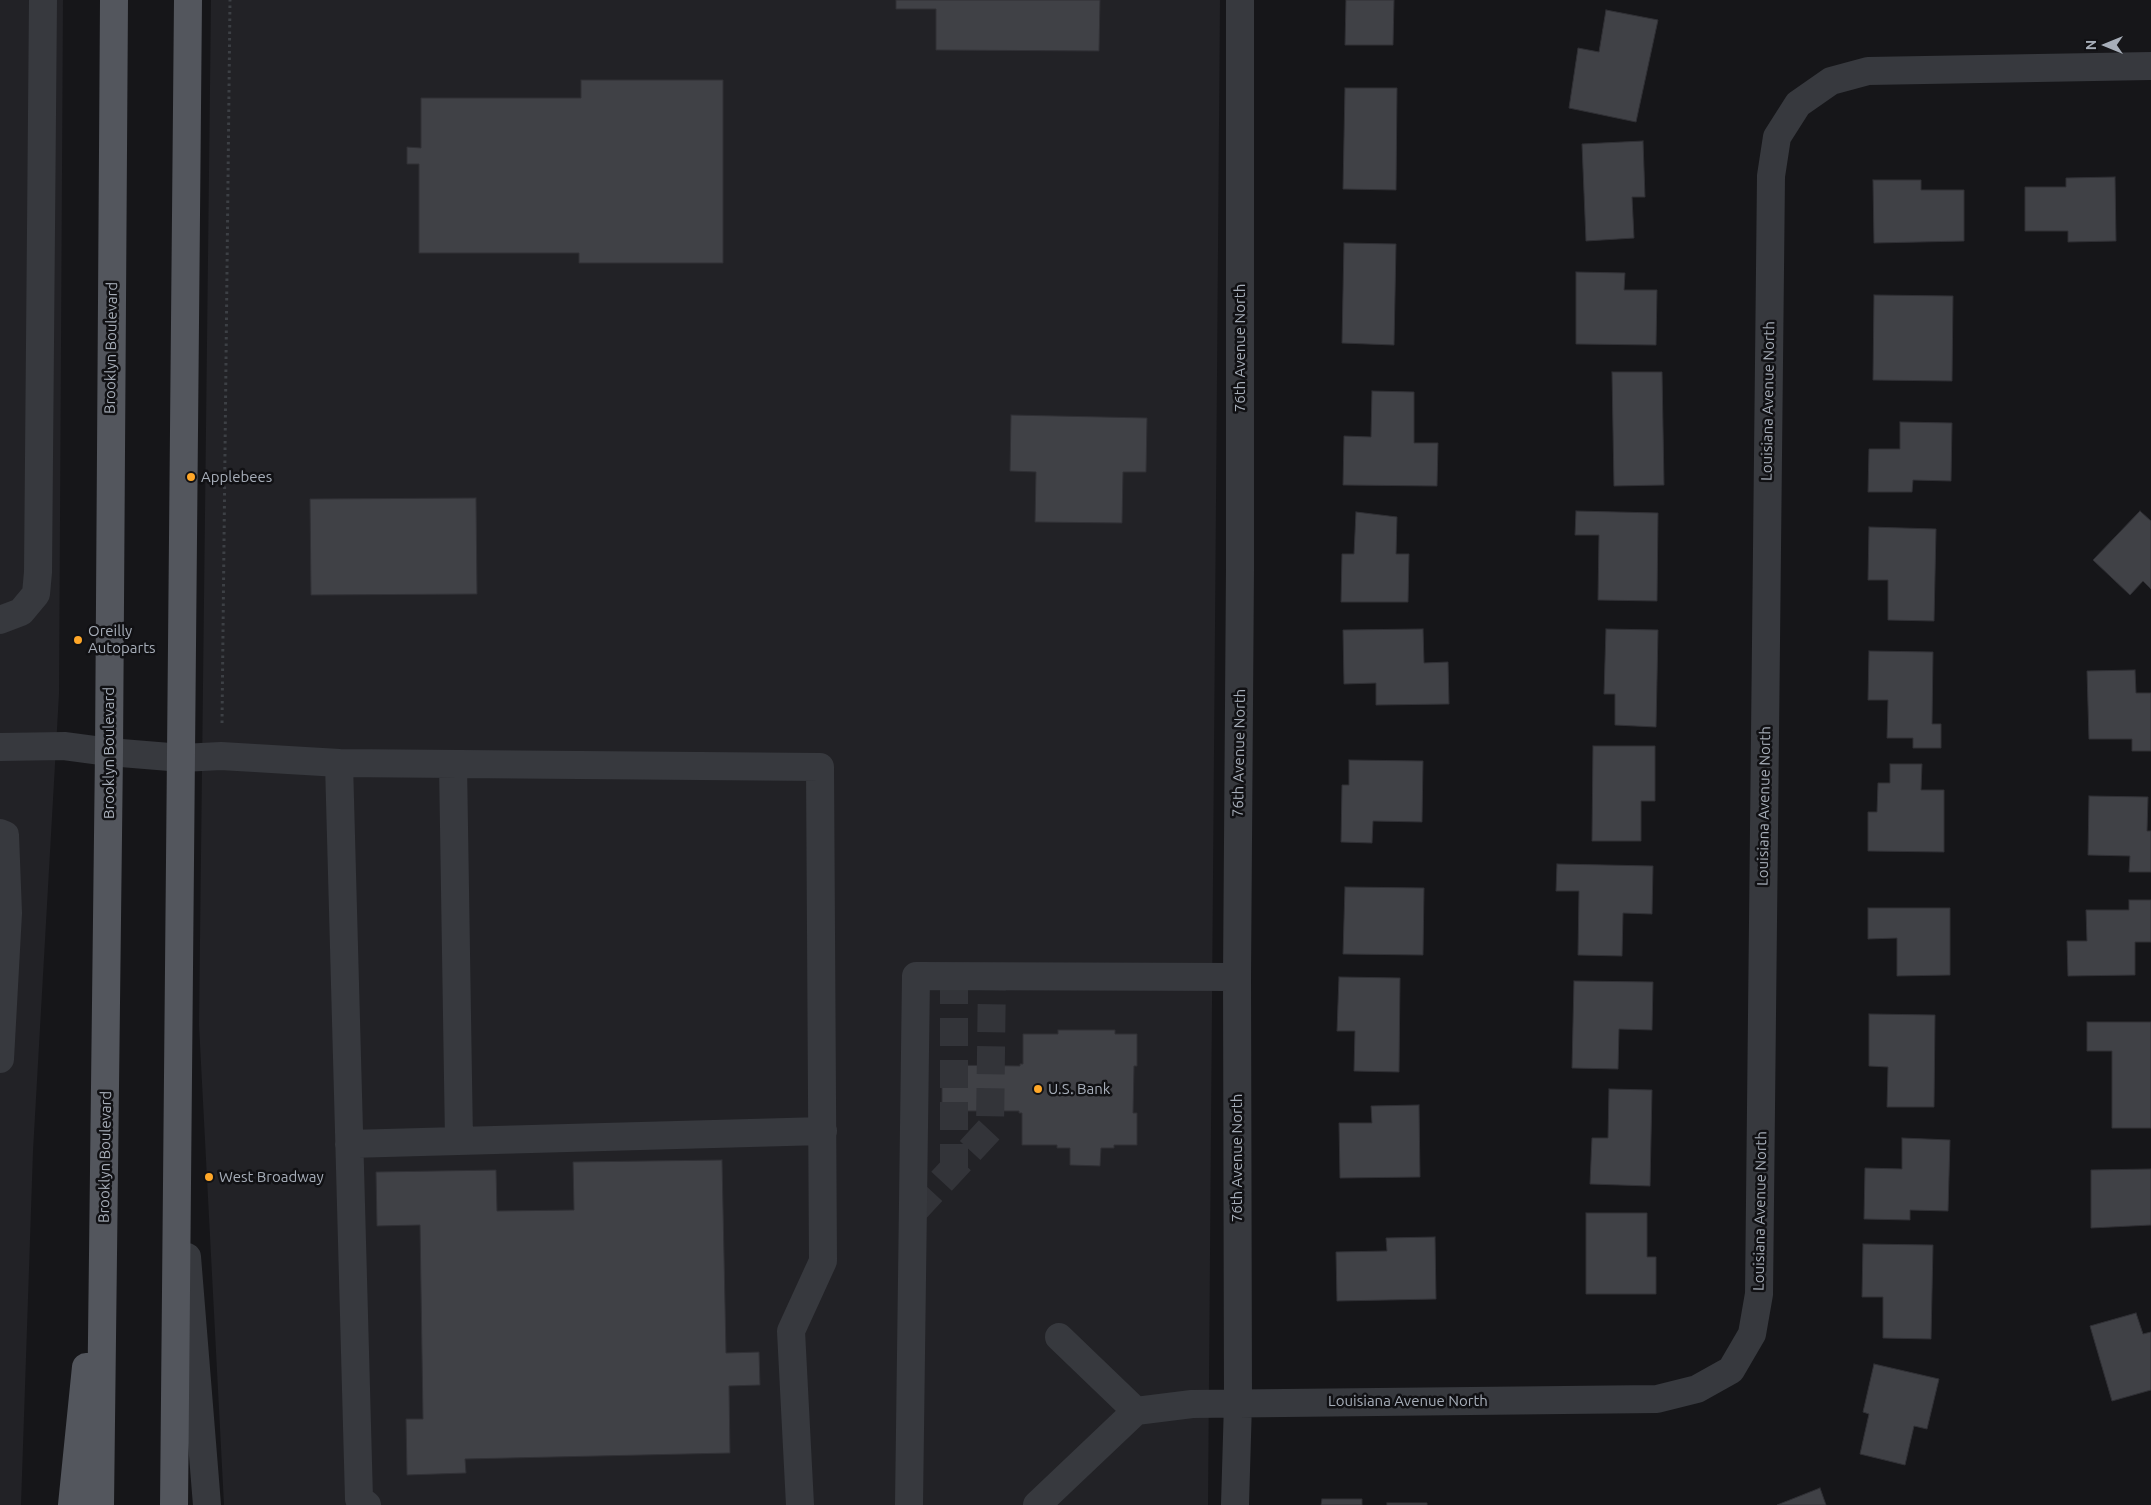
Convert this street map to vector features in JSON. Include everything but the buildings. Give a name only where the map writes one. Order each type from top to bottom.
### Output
[{"type":"main road","name":"Brooklyn Boulevard","points":[[100,1505],[109,752],[114,0]]},
{"type":"main road","points":[[174,1505],[179,1164],[188,0]]},
{"type":"main road","points":[[72,1505],[105,1181]]},
{"type":"street","points":[[0,620],[20,612],[36,594],[38,572],[43,0]]},
{"type":"street","name":"76th Avenue North","points":[[1235,1505],[1238,1403],[1237,977],[1240,568],[1240,0]]},
{"type":"street","name":"Louisiana Avenue North","points":[[1136,1411],[1192,1404],[1657,1399],[1696,1389],[1731,1370],[1752,1334],[1759,1294],[1771,176],[1777,136],[1798,104],[1831,81],[1868,71],[2151,66]]},
{"type":"street","points":[[0,747],[64,746],[182,758],[221,756],[339,763],[820,767],[823,1261],[791,1330],[800,1505]]},
{"type":"street","points":[[339,763],[359,1500],[367,1505]]},
{"type":"street","points":[[453,764],[459,1141]]},
{"type":"street","points":[[0,833],[5,835],[8,913],[0,1059]]},
{"type":"street","points":[[908,1505],[916,976],[1237,977]]},
{"type":"street","points":[[350,1144],[823,1131]]},
{"type":"street","points":[[179,1164],[207,1505]]},
{"type":"street","points":[[1038,1505],[1136,1411],[1059,1337]]},
{"type":"path","points":[[222,723],[230,0]]},
{"type":"shaded area","points":[[0,0],[63,0],[59,694],[33,1151],[21,1505],[0,1505]]},
{"type":"shaded area","points":[[211,0],[1220,0],[1208,1505],[224,1505],[199,1025]]},
{"type":"tunnel","points":[[954,976],[954,1169]]},
{"type":"tunnel","points":[[913,1212],[990,1129],[992,976]]},
{"type":"place","name":"Applebees","points":[[191,477]]},
{"type":"place","name":"Oreilly Autoparts","points":[[78,640]]},
{"type":"place","name":"U.S. Bank","points":[[1038,1089]]},
{"type":"place","name":"West Broadway","points":[[209,1177]]}]
